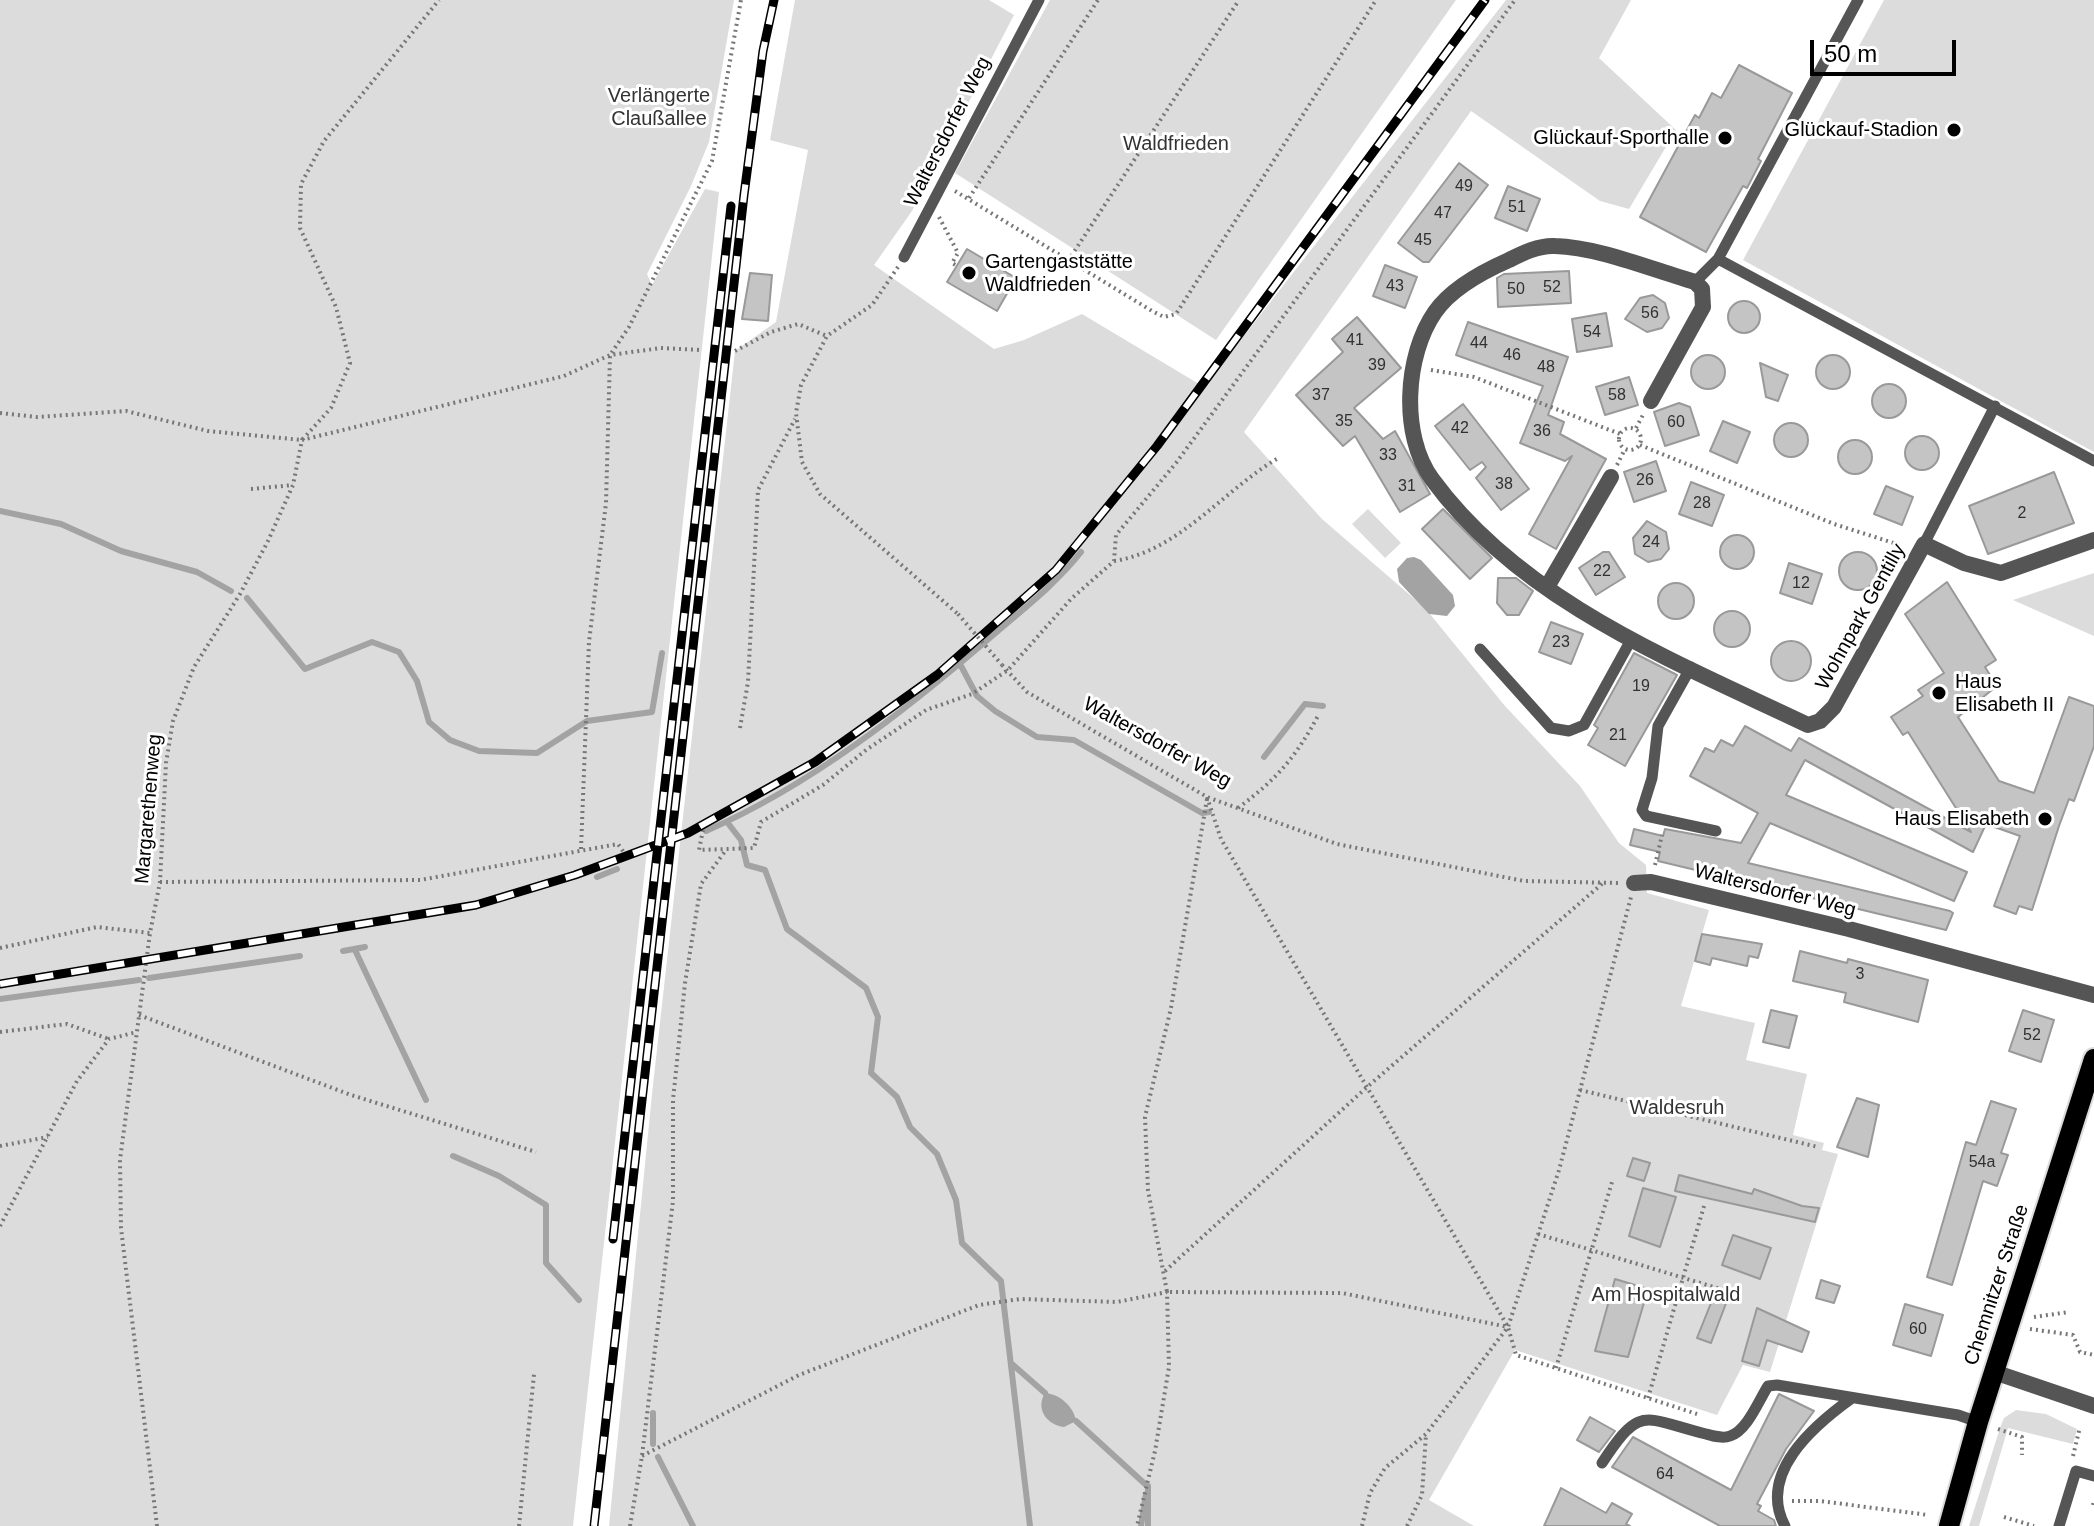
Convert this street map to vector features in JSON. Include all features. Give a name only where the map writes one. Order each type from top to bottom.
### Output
[{"type":"main road","name":"Chemnitzer Straße","points":[[1949,1526],[1978,1422],[2094,1059]]},
{"type":"street","name":"Wohnpark Gentilly","points":[[1695,282],[1578,249],[1553,246],[1529,251],[1492,268],[1436,310],[1425,331],[1413,370],[1416,446],[1430,476],[1500,551],[1547,587],[1631,640],[1808,725],[1820,721],[1834,707],[1922,548],[2001,573],[2094,540]]},
{"type":"street","points":[[1651,401],[1703,307],[1702,289],[1695,282]]},
{"type":"street","points":[[1547,587],[1611,477]]},
{"type":"street","name":"Waltersdorfer Weg","points":[[1643,882],[1849,929],[2094,995]]},
{"type":"street","points":[[1994,1372],[2094,1406]]},
{"type":"lane","name":"Waltersdorfer Weg","points":[[904,257],[1039,0]]},
{"type":"lane","points":[[1695,282],[1718,259],[1858,0]]},
{"type":"lane","points":[[1718,259],[2094,461]]},
{"type":"lane","points":[[1922,548],[1995,406]]},
{"type":"lane","points":[[1480,649],[1551,728],[1569,731],[1584,725],[1631,640]]},
{"type":"lane","points":[[1691,667],[1658,726],[1652,778],[1642,810],[1646,816],[1716,831]]},
{"type":"lane","points":[[1602,1463],[1625,1428],[1634,1421],[1648,1420],[1717,1437],[1730,1437],[1740,1430],[1768,1386],[1958,1415],[1978,1422]]},
{"type":"lane","points":[[1785,1526],[1776,1509],[1781,1477],[1801,1441],[1852,1398]]},
{"type":"lane","points":[[2059,1526],[2076,1471],[2094,1476]]},
{"type":"path","points":[[302,440],[331,408],[350,363],[336,307],[300,228],[301,184],[324,141],[439,0]]},
{"type":"path","points":[[581,849],[589,642],[606,503],[610,355],[629,327],[712,161],[741,0]]},
{"type":"path","points":[[969,198],[1098,0]]},
{"type":"path","points":[[1068,261],[1239,0]]},
{"type":"path","points":[[945,182],[1152,311],[1164,317],[1176,314],[1376,0]]},
{"type":"path","points":[[1114,561],[1116,535],[1176,463],[1515,0]]},
{"type":"path","points":[[941,218],[958,253],[952,263],[957,266]]},
{"type":"path","name":"Waltersdorfer Weg","points":[[904,257],[872,305],[827,336],[801,385],[796,413],[802,462],[820,494],[958,614],[1027,692],[1207,797],[1337,844],[1524,881],[1643,882]]},
{"type":"path","points":[[735,351],[771,332],[798,324],[827,336]]},
{"type":"path","points":[[0,413],[37,417],[126,411],[208,431],[302,440],[564,376],[610,355],[661,348],[701,350]]},
{"type":"path","points":[[1413,370],[1474,377],[1620,434]]},
{"type":"path","points":[[740,728],[748,682],[758,490],[769,464],[793,427],[796,413]]},
{"type":"path","points":[[1627,428],[1636,428],[1642,436],[1640,445],[1633,450],[1625,449],[1620,443],[1620,434],[1627,428]]},
{"type":"path","name":"Margarethenweg","points":[[157,1526],[121,1228],[120,1160],[150,933],[160,882],[166,763],[173,721],[194,667],[240,594],[293,485],[302,440]]},
{"type":"path","points":[[1640,445],[1834,524],[1922,548]]},
{"type":"path","points":[[630,1526],[642,1456],[673,1201],[673,1100],[685,983],[701,884],[726,850],[752,847],[761,822],[823,785],[866,750],[926,710],[975,692],[1008,670],[1071,599],[1114,561],[1140,557],[1226,500],[1280,457]]},
{"type":"path","points":[[251,489],[293,485]]},
{"type":"path","points":[[1238,808],[1266,787],[1296,757],[1319,714]]},
{"type":"path","points":[[1137,1526],[1155,1451],[1169,1367],[1167,1292],[1148,1190],[1145,1117],[1171,1008],[1207,797]]},
{"type":"path","points":[[1207,797],[1221,839],[1508,1327],[1516,1355],[1702,1415]]},
{"type":"path","points":[[1362,1526],[1370,1493],[1385,1468],[1426,1434],[1508,1327],[1643,882],[1665,821]]},
{"type":"path","points":[[703,830],[699,850],[720,847],[726,850]]},
{"type":"path","points":[[160,882],[420,880],[618,844],[625,854]]},
{"type":"path","points":[[1164,1272],[1366,1088],[1603,883]]},
{"type":"path","points":[[0,948],[97,927],[150,933]]},
{"type":"path","points":[[139,1015],[351,1095],[536,1152]]},
{"type":"path","points":[[0,1032],[67,1024],[109,1039],[137,1032]]},
{"type":"path","points":[[0,1226],[77,1081],[109,1039]]},
{"type":"path","points":[[1580,1090],[1818,1147]]},
{"type":"path","points":[[0,1146],[48,1137]]},
{"type":"path","points":[[1556,1368],[1612,1182]]},
{"type":"path","points":[[1648,1398],[1704,1206]]},
{"type":"path","points":[[1538,1234],[1727,1291]]},
{"type":"path","points":[[642,1456],[799,1375],[979,1305],[1009,1300],[1117,1302],[1167,1292],[1342,1293],[1508,1327]]},
{"type":"path","points":[[2034,1317],[2069,1312]]},
{"type":"path","points":[[2030,1329],[2073,1335],[2080,1352],[2094,1355]]},
{"type":"path","points":[[519,1526],[534,1374]]},
{"type":"path","points":[[2069,1469],[2080,1427]]},
{"type":"path","points":[[1998,1429],[2022,1437],[2022,1455]]},
{"type":"path","points":[[1407,1526],[1422,1495],[1426,1434]]},
{"type":"path","points":[[1776,1509],[1797,1500],[1928,1515]]},
{"type":"path","points":[[2004,1517],[2034,1526]]},
{"type":"green space","name":"Verlängerte Claußallee","points":[[0,0],[734,0],[709,142],[691,186],[647,274],[652,285],[705,189],[719,192],[573,1526],[0,1526]]},
{"type":"green space","points":[[795,0],[989,0],[1014,15],[912,211],[874,265],[994,349],[1024,340],[1082,314],[1204,387],[1506,0],[1631,0],[1599,58],[1676,130],[1629,209],[1600,201],[1471,111],[1244,432],[1322,519],[1425,608],[1505,706],[1580,786],[1619,843],[1646,865],[1647,893],[1709,910],[1681,1006],[1755,1023],[1746,1060],[1807,1074],[1793,1135],[1824,1143],[1822,1150],[1838,1154],[1770,1372],[1743,1365],[1717,1415],[1515,1350],[1429,1500],[1474,1526],[609,1526],[652,1094],[735,351],[776,322],[808,150],[770,140]]},
{"type":"green space","name":"Waldfrieden","points":[[1050,0],[1456,0],[1216,340],[955,173]]},
{"type":"green space","name":"Glückauf-Stadion","points":[[1884,0],[2094,0],[2094,452],[1743,260]]},
{"type":"green space","points":[[1368,509],[1401,543],[1385,558],[1352,524]]},
{"type":"green space","points":[[2094,573],[2094,636],[2013,600]]},
{"type":"green space","points":[[2016,1410],[2046,1414],[2077,1429],[2073,1444],[2008,1428],[1979,1526],[1969,1526],[2004,1418]]},
{"type":"shaded area","points":[[1407,558],[1421,560],[1453,595],[1455,606],[1447,616],[1429,614],[1399,582],[1397,569]]},
{"type":"shaded area","points":[[1045,1393],[1065,1402],[1076,1421],[1064,1427],[1048,1420],[1041,1405]]},
{"type":"building","name":"Glückauf-Sporthalle","points":[[1739,65],[1792,93],[1758,159],[1761,161],[1747,188],[1743,186],[1706,252],[1640,217],[1695,115],[1699,118],[1712,93],[1721,98]]},
{"type":"building","points":[[1459,163],[1488,185],[1429,262],[1423,262],[1398,243]]},
{"type":"building","points":[[1508,186],[1540,199],[1527,231],[1495,218]]},
{"type":"building","points":[[967,249],[1016,278],[997,311],[947,282]]},
{"type":"building","points":[[1385,265],[1417,277],[1405,308],[1373,296]]},
{"type":"building","points":[[1569,271],[1571,303],[1498,307],[1497,278],[1504,274]]},
{"type":"building","points":[[750,273],[772,275],[768,321],[742,319]]},
{"type":"building","points":[[1653,295],[1665,303],[1669,318],[1662,328],[1647,332],[1625,319],[1640,298]]},
{"type":"building","points":[[1744,301],[1756,305],[1760,317],[1756,329],[1744,333],[1732,329],[1728,317],[1732,305]]},
{"type":"building","points":[[1606,313],[1612,346],[1577,352],[1572,319]]},
{"type":"building","points":[[1357,317],[1401,368],[1354,408],[1383,439],[1395,431],[1430,494],[1400,512],[1355,436],[1343,446],[1296,395],[1343,352],[1332,339]]},
{"type":"building","points":[[1468,322],[1568,357],[1548,415],[1564,422],[1560,434],[1606,459],[1556,549],[1529,534],[1572,456],[1565,461],[1520,443],[1543,386],[1456,355]]},
{"type":"building","points":[[1708,355],[1720,360],[1725,372],[1720,384],[1708,389],[1696,384],[1691,372],[1696,360]]},
{"type":"building","points":[[1833,355],[1845,360],[1850,372],[1845,384],[1833,389],[1821,384],[1816,372],[1821,360]]},
{"type":"building","points":[[1760,363],[1788,375],[1778,401],[1766,397]]},
{"type":"building","points":[[1629,377],[1638,405],[1605,415],[1596,387]]},
{"type":"building","points":[[1889,384],[1901,389],[1906,401],[1901,413],[1889,418],[1877,413],[1872,401],[1877,389]]},
{"type":"building","points":[[1679,403],[1690,407],[1699,435],[1665,446],[1654,412]]},
{"type":"building","points":[[1463,404],[1529,489],[1501,510],[1476,478],[1486,467],[1482,462],[1470,470],[1435,426]]},
{"type":"building","points":[[1723,421],[1750,432],[1737,463],[1710,451]]},
{"type":"building","points":[[1791,423],[1803,428],[1808,440],[1803,452],[1791,457],[1779,452],[1774,440],[1779,428]]},
{"type":"building","points":[[1922,436],[1934,441],[1939,453],[1934,465],[1922,470],[1910,465],[1905,453],[1910,441]]},
{"type":"building","points":[[1855,440],[1867,445],[1872,457],[1867,469],[1855,474],[1843,469],[1838,457],[1843,445]]},
{"type":"building","points":[[1656,461],[1666,491],[1634,502],[1624,472]]},
{"type":"building","points":[[2054,472],[2074,523],[1988,554],[1969,506]]},
{"type":"building","points":[[1691,482],[1724,495],[1712,526],[1679,514]]},
{"type":"building","points":[[1886,486],[1913,497],[1902,525],[1874,514]]},
{"type":"building","points":[[1443,509],[1492,558],[1470,579],[1422,529]]},
{"type":"building","points":[[1647,521],[1666,532],[1669,549],[1661,559],[1648,562],[1635,554],[1633,538]]},
{"type":"building","points":[[1737,535],[1749,540],[1754,552],[1749,564],[1737,569],[1725,564],[1720,552],[1725,540]]},
{"type":"building","points":[[1603,552],[1609,552],[1625,577],[1596,595],[1579,568]]},
{"type":"building","points":[[1858,552],[1871,558],[1877,571],[1871,584],[1858,590],[1845,584],[1839,571],[1845,558]]},
{"type":"building","points":[[1789,563],[1822,574],[1812,604],[1780,593]]},
{"type":"building","points":[[1498,578],[1516,578],[1533,591],[1519,615],[1507,615],[1497,603]]},
{"type":"building","points":[[1947,582],[1996,660],[1985,667],[1997,686],[1958,717],[1999,781],[2034,793],[2069,697],[2094,706],[2094,746],[2074,801],[2069,799],[2032,910],[2019,906],[2016,914],[1994,906],[2020,836],[1986,824],[1973,852],[1805,760],[1786,795],[1967,872],[1954,901],[1770,823],[1748,863],[1950,911],[1953,913],[1946,930],[1658,861],[1660,852],[1630,845],[1634,829],[1663,836],[1665,829],[1741,843],[1758,813],[1690,776],[1705,748],[1714,752],[1721,740],[1733,746],[1745,726],[1791,751],[1799,738],[1971,832],[1908,732],[1903,735],[1891,717],[1923,696],[1918,690],[1944,673],[1905,614]]},
{"type":"building","points":[[1676,583],[1689,588],[1694,601],[1689,614],[1676,619],[1663,614],[1658,601],[1663,588]]},
{"type":"building","points":[[1732,611],[1745,616],[1750,629],[1745,642],[1732,647],[1719,642],[1714,629],[1719,616]]},
{"type":"building","points":[[1551,622],[1583,634],[1571,664],[1539,652]]},
{"type":"building","points":[[1791,641],[1805,647],[1811,661],[1805,675],[1791,681],[1777,675],[1771,661],[1777,647]]},
{"type":"building","points":[[1634,653],[1677,675],[1625,766],[1588,745],[1598,728],[1594,725]]},
{"type":"building","points":[[1702,934],[1762,944],[1758,958],[1749,956],[1747,966],[1712,958],[1710,965],[1695,961]]},
{"type":"building","points":[[1800,951],[1847,963],[1848,959],[1928,980],[1918,1022],[1844,1002],[1846,993],[1793,981]]},
{"type":"building","points":[[1771,1010],[1797,1016],[1789,1048],[1763,1042]]},
{"type":"building","points":[[2023,1010],[2054,1020],[2041,1062],[2009,1051]]},
{"type":"building","points":[[1857,1098],[1879,1105],[1868,1157],[1837,1147]]},
{"type":"building","points":[[1991,1101],[2016,1109],[2001,1153],[2008,1155],[1997,1186],[1983,1181],[1952,1285],[1927,1277],[1966,1142],[1976,1145]]},
{"type":"building","points":[[1633,1158],[1650,1163],[1644,1181],[1627,1176]]},
{"type":"building","points":[[1679,1175],[1752,1194],[1754,1189],[1802,1206],[1819,1208],[1815,1222],[1675,1191]]},
{"type":"building","points":[[1643,1188],[1676,1197],[1660,1247],[1629,1236]]},
{"type":"building","points":[[1733,1235],[1771,1248],[1760,1279],[1722,1265]]},
{"type":"building","points":[[1615,1279],[1648,1289],[1628,1357],[1595,1351]]},
{"type":"building","points":[[1821,1280],[1840,1286],[1834,1303],[1816,1298]]},
{"type":"building","points":[[1715,1293],[1728,1298],[1711,1343],[1697,1338]]},
{"type":"building","points":[[1905,1304],[1943,1315],[1931,1356],[1893,1345]]},
{"type":"building","points":[[1757,1308],[1809,1332],[1802,1352],[1767,1340],[1759,1366],[1742,1361]]},
{"type":"building","points":[[1779,1394],[1814,1411],[1786,1449],[1757,1504],[1761,1506],[1758,1511],[1774,1520],[1776,1526],[1720,1526],[1612,1467],[1633,1437],[1731,1490]]},
{"type":"building","points":[[1590,1417],[1615,1431],[1599,1452],[1577,1440]]},
{"type":"building","points":[[1561,1488],[1606,1513],[1612,1503],[1632,1514],[1626,1524],[1630,1526],[1544,1526]]},
{"type":"waterway","points":[[0,511],[61,524],[121,551],[197,572],[231,591]]},
{"type":"waterway","points":[[706,831],[783,792],[891,719],[1038,596],[1081,552]]},
{"type":"waterway","points":[[247,598],[305,669],[372,642],[399,652],[417,681],[429,722],[450,740],[479,751],[537,753],[587,721],[652,712],[662,653]]},
{"type":"waterway","points":[[960,664],[977,696],[1037,737],[1074,740],[1202,813],[1209,812]]},
{"type":"waterway","points":[[1264,757],[1305,704],[1323,706]]},
{"type":"waterway","points":[[727,822],[741,840],[747,865],[765,870],[787,929],[866,988],[878,1017],[871,1073],[897,1097],[910,1127],[937,1154],[956,1200],[962,1243],[1001,1281],[1030,1526]]},
{"type":"waterway","points":[[597,877],[617,869]]},
{"type":"waterway","points":[[343,951],[365,947]]},
{"type":"waterway","points":[[355,950],[426,1100]]},
{"type":"waterway","points":[[149,978],[300,956]]},
{"type":"waterway","points":[[0,999],[139,980]]},
{"type":"waterway","points":[[453,1156],[499,1176],[546,1205],[546,1263],[579,1300]]},
{"type":"waterway","points":[[1012,1364],[1045,1393]]},
{"type":"waterway","points":[[653,1413],[653,1444]]},
{"type":"waterway","points":[[1076,1421],[1145,1484]]},
{"type":"waterway","points":[[658,1457],[693,1526]]},
{"type":"waterway","points":[[1148,1486],[1148,1526]]},
{"type":"waterway","points":[[1141,1526],[1146,1494]]},
{"type":"railway","points":[[594,1526],[744,195],[763,51],[774,0]]},
{"type":"railway","points":[[0,984],[476,905],[575,875],[688,833],[815,762],[937,675],[1056,570],[1157,446],[1485,0]]},
{"type":"railway","points":[[613,1239],[731,206]]},
{"type":"place","name":"Glückauf-Stadion","points":[[1954,130]]},
{"type":"place","name":"Glückauf-Sporthalle","points":[[1725,138]]},
{"type":"place","name":"Gartengaststätte Waldfrieden","points":[[969,273]]},
{"type":"place","name":"Haus Elisabeth II","points":[[1939,693]]},
{"type":"place","name":"Haus Elisabeth","points":[[2045,819]]},
{"type":"park label","name":"Waldesruh","points":[[1677,1108]]},
{"type":"park label","name":"Am Hospitalwald","points":[[1666,1295]]}]
